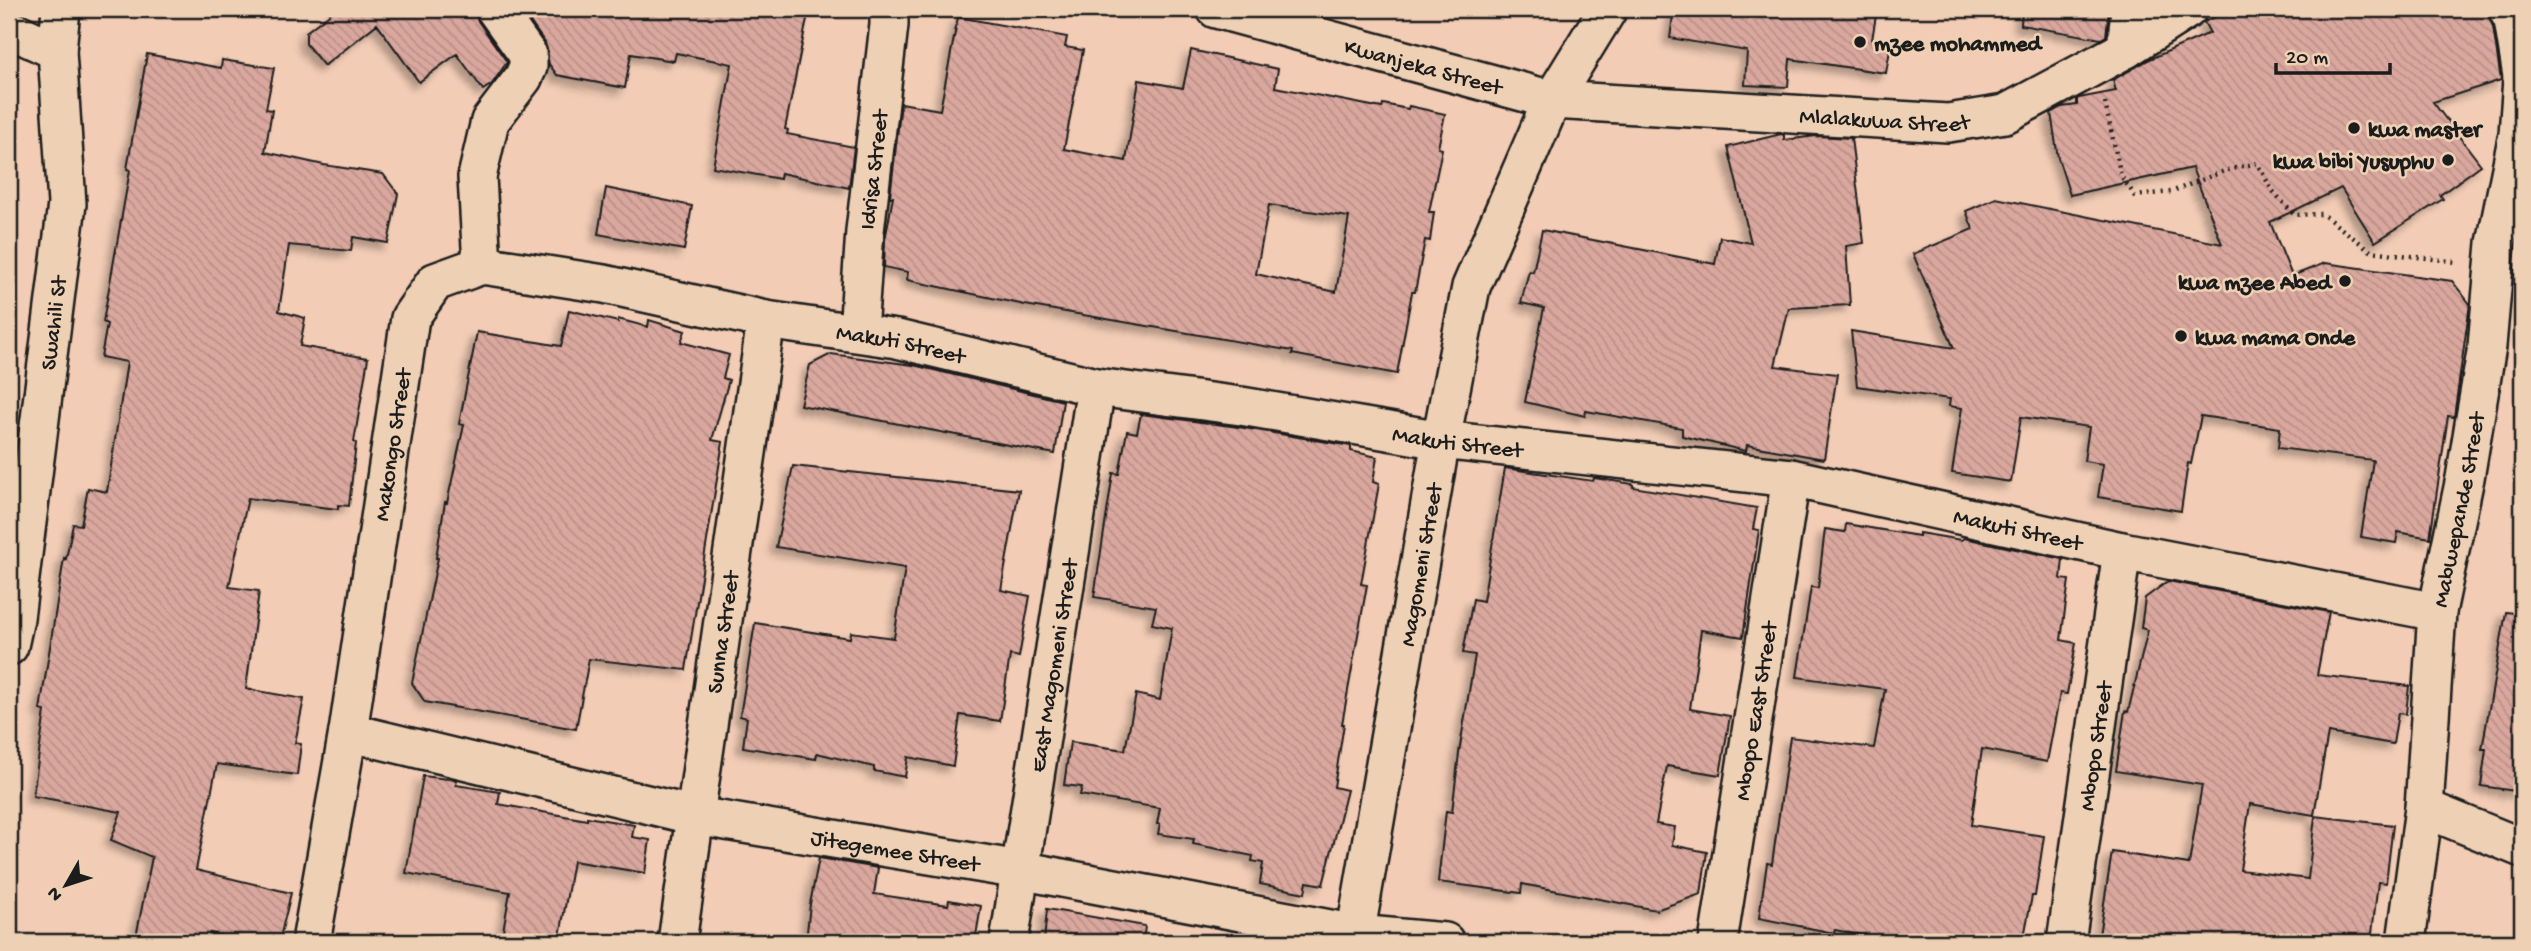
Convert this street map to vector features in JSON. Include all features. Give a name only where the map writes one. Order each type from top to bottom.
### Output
[{"type":"street","name":"Swahili St","points":[[9,646],[15,618],[68,204],[57,51],[61,9]]},
{"type":"street","points":[[482,265],[477,177],[490,121],[523,78],[528,67],[528,55],[495,9]]},
{"type":"street","name":"Idrisa Street","points":[[858,332],[865,231],[890,25],[889,9]]},
{"type":"street","name":"Kwanjeka Street","points":[[1216,9],[1552,100]]},
{"type":"street","name":"Magomeni Street","points":[[1355,938],[1441,440],[1471,287],[1552,100],[1608,9]]},
{"type":"street","points":[[2112,56],[2130,9]]},
{"type":"street","name":"Mlalakuwa Street","points":[[1552,100],[1948,123],[2005,114],[2112,56],[2188,9]]},
{"type":"street","name":"Mabwepande Street","points":[[2406,942],[2424,808],[2437,612],[2474,425],[2487,346],[2496,243],[2518,134],[2522,78],[2513,20],[2507,9]]},
{"type":"street","points":[[9,29],[57,51]]},
{"type":"street","name":"Makuti Street","points":[[482,265],[604,284],[766,320],[897,339],[1096,387],[1241,406],[1441,440],[1791,478],[2122,551],[2437,612]]},
{"type":"street","name":"Makongo Street","points":[[311,942],[348,732],[411,318],[435,282],[482,265]]},
{"type":"street","name":"Sunna Street","points":[[677,942],[766,320]]},
{"type":"street","name":"East Magomeni Street","points":[[1009,942],[1096,387]]},
{"type":"street","name":"Mbopo East Street","points":[[1718,942],[1791,478]]},
{"type":"street","name":"Mbopo Street","points":[[2066,942],[2122,551]]},
{"type":"street","name":"Jitegemee Street","points":[[348,732],[696,816],[1020,870],[1355,938],[1445,942]]},
{"type":"street","points":[[2424,808],[2522,848]]},
{"type":"path","points":[[2112,56],[2121,176],[2135,196],[2171,192],[2224,171],[2257,163],[2272,190],[2294,215],[2322,214],[2371,251],[2494,266]]},
{"type":"building","points":[[336,9],[474,9],[478,21],[507,62],[492,84],[483,90],[457,54],[419,82],[377,24],[324,66],[306,44],[306,32]]},
{"type":"building","points":[[521,9],[809,9],[785,129],[788,130],[787,134],[854,147],[849,188],[781,173],[780,179],[713,167],[732,64],[676,53],[674,61],[631,54],[625,88],[557,75],[549,64],[545,43]]},
{"type":"building","points":[[1674,9],[1877,9],[1872,40],[1891,44],[1886,73],[1790,59],[1788,87],[1745,85],[1747,51],[1670,38]]},
{"type":"building","points":[[2022,9],[2109,9],[2106,36],[2101,39],[2021,25]]},
{"type":"building","points":[[2230,9],[2486,9],[2493,27],[2501,80],[2433,102],[2481,165],[2440,195],[2443,199],[2375,242],[2341,188],[2270,222],[2292,276],[2325,263],[2452,281],[2470,304],[2454,417],[2448,416],[2430,538],[2398,532],[2396,543],[2361,537],[2373,460],[2278,448],[2280,428],[2201,416],[2191,464],[2188,463],[2181,511],[2098,497],[2103,464],[2084,461],[2089,427],[2021,417],[2011,482],[1952,473],[1962,408],[1949,406],[1950,399],[1857,386],[1851,331],[1954,348],[1913,254],[1973,229],[1966,211],[1996,198],[2222,244],[2192,168],[2070,195],[2058,158],[2051,113],[2062,107],[2077,105],[2079,98],[2116,91],[2113,80],[2150,59],[2210,33],[2204,22]]},
{"type":"building","points":[[958,17],[1067,37],[1065,47],[1083,50],[1064,149],[1126,161],[1139,80],[1183,88],[1191,50],[1278,69],[1275,87],[1382,108],[1383,104],[1408,109],[1409,106],[1445,114],[1438,148],[1442,149],[1429,212],[1434,212],[1430,241],[1425,240],[1415,292],[1412,292],[1397,374],[1292,354],[1293,351],[1025,305],[907,280],[908,272],[884,267],[901,103],[940,110]],"holes":[[[1269,205],[1349,217],[1336,292],[1256,274]]]},
{"type":"building","points":[[147,54],[221,68],[222,60],[274,68],[266,109],[272,110],[265,152],[383,174],[398,194],[388,243],[353,237],[351,251],[289,245],[279,311],[305,318],[300,346],[368,358],[354,442],[349,506],[338,505],[338,509],[248,498],[229,587],[259,591],[246,689],[304,699],[295,743],[301,744],[297,775],[217,764],[196,870],[291,893],[279,942],[249,942],[210,933],[209,942],[135,942],[152,857],[111,840],[121,812],[33,796],[45,711],[40,710],[64,558],[66,559],[73,524],[81,525],[88,488],[107,492],[127,362],[101,357],[107,324],[103,322]]},
{"type":"building","points":[[1784,135],[1784,140],[1816,136],[1851,138],[1864,243],[1846,246],[1850,305],[1789,308],[1775,366],[1837,374],[1824,459],[1747,445],[1746,451],[1682,436],[1682,428],[1586,411],[1585,416],[1525,402],[1544,308],[1521,303],[1529,271],[1533,272],[1542,230],[1715,264],[1720,237],[1751,243],[1728,147]]},
{"type":"building","points":[[606,188],[692,206],[684,250],[598,234]]},
{"type":"building","points":[[569,310],[648,327],[649,320],[685,331],[681,342],[729,355],[723,378],[729,380],[712,440],[723,442],[686,670],[589,659],[576,729],[425,702],[412,683],[438,558],[445,502],[447,503],[464,425],[459,424],[477,332],[561,346]]},
{"type":"building","points":[[831,354],[913,365],[1063,401],[1055,454],[800,405],[810,365]]},
{"type":"building","points":[[1141,414],[1351,446],[1351,451],[1377,457],[1373,482],[1379,484],[1361,584],[1367,585],[1342,724],[1334,787],[1347,790],[1323,885],[1307,882],[1305,893],[1260,884],[1263,863],[1252,861],[1253,856],[1193,844],[1194,839],[1158,834],[1160,808],[1080,795],[1082,787],[1064,785],[1070,742],[1125,750],[1136,694],[1160,700],[1172,628],[1152,624],[1156,607],[1094,597],[1113,473],[1119,474],[1127,431],[1137,433]]},
{"type":"building","points":[[793,466],[1019,490],[1001,590],[1030,596],[1019,657],[1010,655],[1000,721],[960,715],[953,766],[908,757],[905,777],[874,771],[874,767],[817,753],[816,759],[743,747],[747,718],[740,716],[755,623],[850,638],[851,632],[894,638],[905,568],[776,547]]},
{"type":"building","points":[[1505,468],[1633,484],[1633,487],[1757,508],[1753,529],[1759,530],[1743,637],[1701,630],[1690,709],[1730,716],[1720,775],[1667,766],[1656,824],[1675,827],[1672,845],[1707,852],[1701,894],[1656,910],[1522,884],[1521,893],[1438,882],[1446,811],[1452,812],[1475,655],[1463,653],[1473,599],[1483,601]]},
{"type":"building","points":[[1846,524],[1919,536],[1919,533],[1961,540],[1964,538],[2063,559],[2061,579],[2069,580],[2061,640],[2076,643],[2067,694],[2060,693],[2047,762],[1982,749],[1971,825],[2044,836],[2035,896],[2032,896],[2023,942],[1894,942],[1759,918],[1767,863],[1772,864],[1790,737],[1874,748],[1885,689],[1797,677],[1811,587],[1818,588],[1825,529],[1845,532]]},
{"type":"building","points":[[2168,581],[2329,612],[2317,675],[2409,686],[2406,714],[2398,713],[2393,744],[2328,733],[2314,815],[2250,804],[2240,870],[2308,879],[2315,816],[2393,825],[2386,883],[2378,882],[2371,942],[2098,942],[2112,852],[2189,864],[2202,785],[2116,771],[2125,711],[2128,712],[2148,630],[2141,628],[2145,598]]},
{"type":"building","points":[[2506,612],[2522,614],[2522,792],[2481,786],[2486,749],[2482,749]]},
{"type":"building","points":[[423,776],[457,780],[456,785],[500,792],[498,804],[587,820],[587,817],[634,825],[632,837],[650,840],[645,873],[573,861],[559,942],[501,942],[510,892],[406,873]]},
{"type":"building","points":[[819,858],[878,868],[874,894],[948,905],[949,900],[981,906],[975,942],[806,942]]},
{"type":"building","points":[[1047,909],[1145,926],[1143,942],[1044,942]]},
{"type":"place","name":"mzee mohammed","points":[[1860,42]]},
{"type":"place","name":"kwa master","points":[[2354,128]]},
{"type":"place","name":"kwa bibi Yusuphu","points":[[2448,160]]},
{"type":"place","name":"kwa mzee Abed","points":[[2345,281]]},
{"type":"place","name":"kwa mama Onde","points":[[2181,336]]}]
